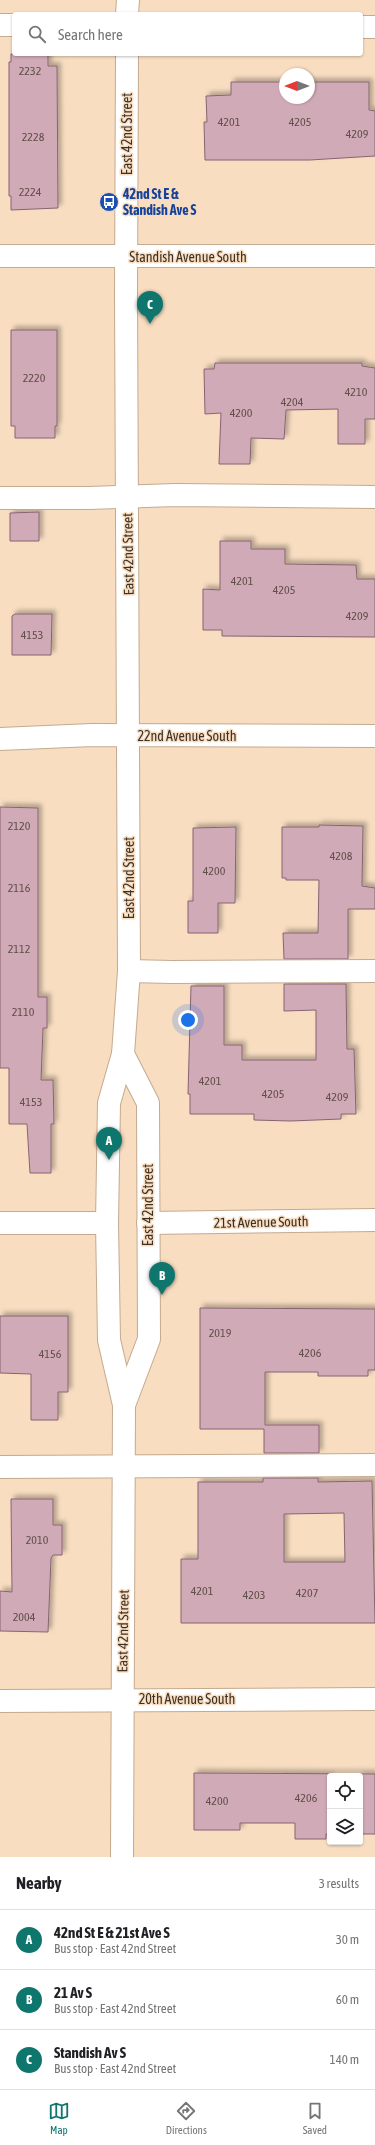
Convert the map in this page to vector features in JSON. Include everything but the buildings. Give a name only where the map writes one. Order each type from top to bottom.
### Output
[{"type":"street","points":[[127,12],[128,0]]},
{"type":"street","points":[[0,25],[12,25]]},
{"type":"street","points":[[363,27],[375,27]]},
{"type":"street","name":"East 42nd Street","points":[[122,1857],[122,1700],[125,1467],[124,1405],[109,1340],[107,1223],[109,1104],[123,1054],[130,971],[130,736],[126,256],[127,56]]},
{"type":"street","name":"Standish Avenue South","points":[[0,256],[375,256]]},
{"type":"street","points":[[0,498],[176,495],[375,497]]},
{"type":"street","name":"22nd Avenue South","points":[[0,739],[130,736],[375,736]]},
{"type":"street","points":[[130,971],[375,971]]},
{"type":"street","name":"East 42nd Street","points":[[123,1054],[148,1103],[149,1339],[124,1405]]},
{"type":"street","name":"21st Avenue South","points":[[148,1223],[375,1220]]},
{"type":"street","points":[[0,1223],[107,1223]]},
{"type":"street","points":[[0,1468],[375,1465]]},
{"type":"street","name":"20th Avenue South","points":[[0,1701],[375,1699]]},
{"type":"place","name":"42nd St E & Standish Ave S","points":[[109,202]]},
{"type":"place","name":"Standish Av S","points":[[150,324]]},
{"type":"place","name":"42nd St E & 21st Ave S","points":[[109,1160]]},
{"type":"place","name":"21 Av S","points":[[162,1295]]}]
